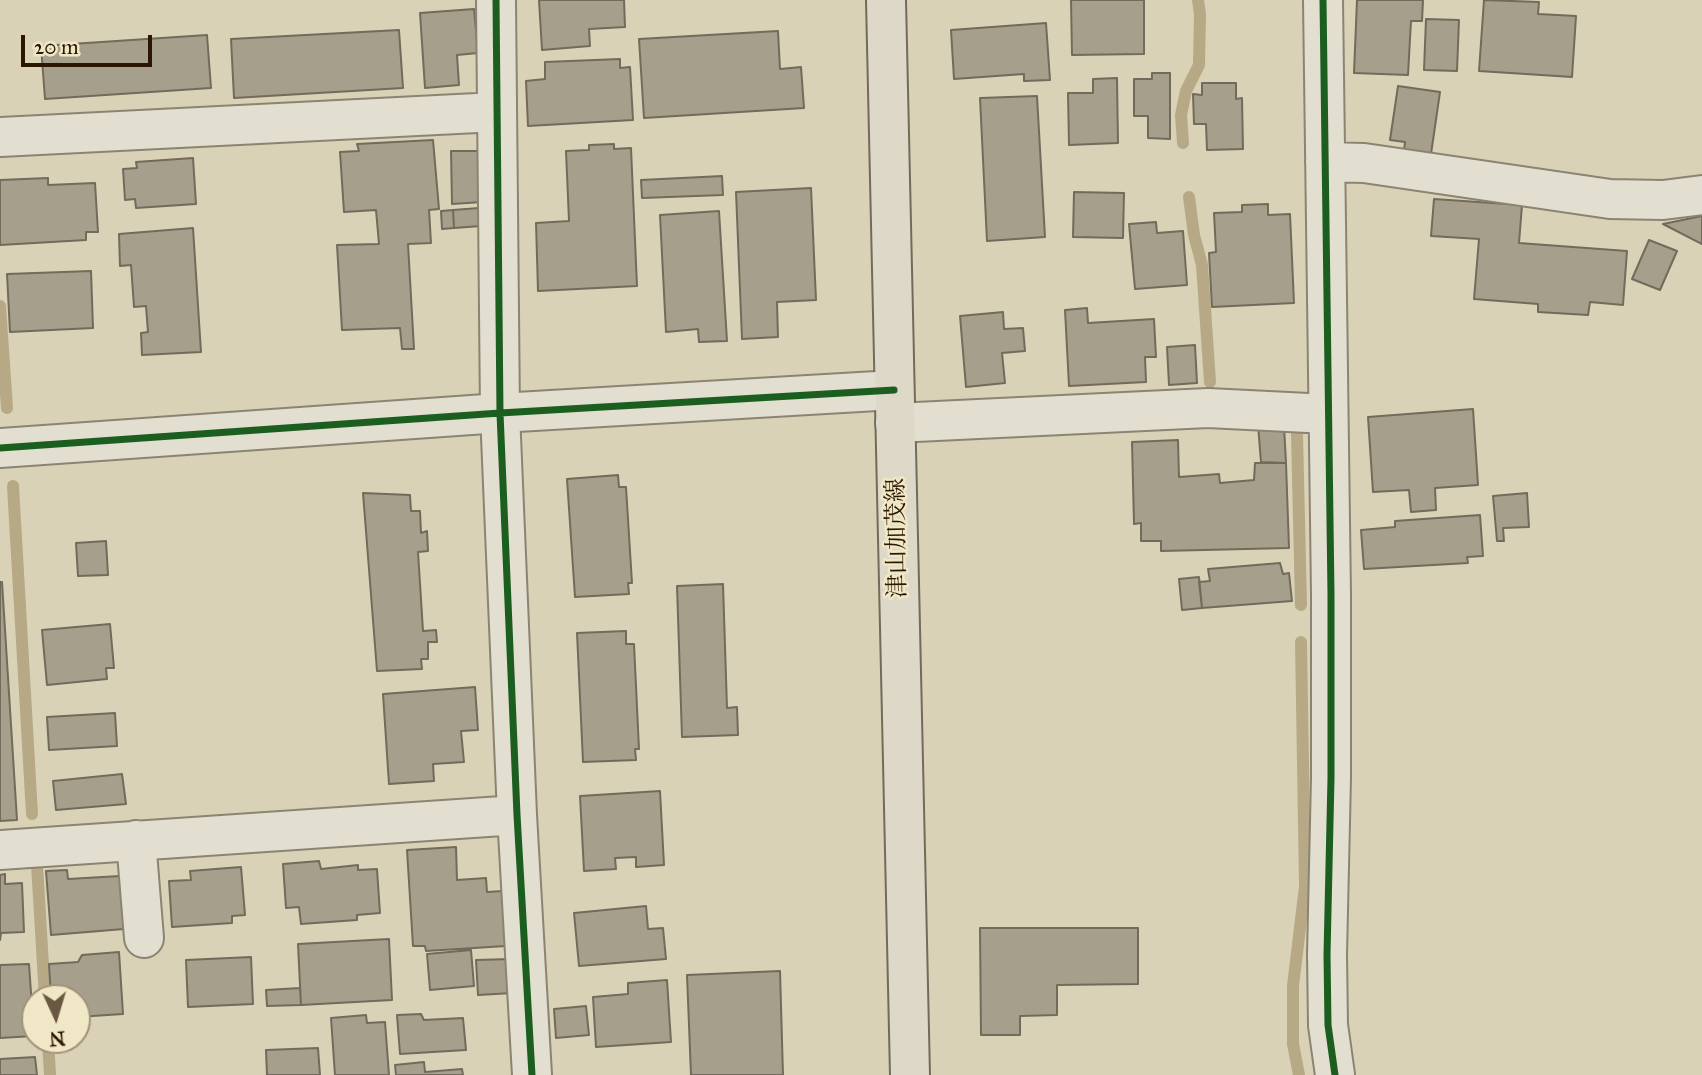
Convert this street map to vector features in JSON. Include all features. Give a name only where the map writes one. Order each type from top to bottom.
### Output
[{"type":"main road","name":"津山加茂線","points":[[886,0],[911,1075]]},
{"type":"street","points":[[496,0],[500,413],[517,815],[532,1075]]},
{"type":"street","points":[[1323,0],[1331,739],[1327,955],[1328,1025],[1335,1075]]},
{"type":"street","points":[[0,136],[497,112]]},
{"type":"street","points":[[1325,162],[1364,163],[1610,199],[1663,200],[1702,195]]},
{"type":"street","points":[[0,447],[500,413],[895,406],[1208,408],[1328,414]]},
{"type":"street","points":[[0,850],[517,815]]},
{"type":"street","points":[[136,840],[144,937]]},
{"type":"building","points":[[539,0],[624,0],[625,27],[589,29],[590,46],[542,50]]},
{"type":"building","points":[[1071,0],[1144,0],[1144,54],[1072,55]]},
{"type":"building","points":[[1357,0],[1423,0],[1422,21],[1411,21],[1408,75],[1354,73]]},
{"type":"building","points":[[1484,0],[1539,2],[1538,14],[1576,16],[1572,77],[1479,71]]},
{"type":"building","points":[[474,9],[478,53],[457,55],[459,85],[425,88],[420,13]]},
{"type":"building","points":[[1426,19],[1459,20],[1457,71],[1424,70]]},
{"type":"building","points":[[1046,23],[1050,80],[1024,81],[1024,74],[954,79],[951,30]]},
{"type":"building","points":[[399,30],[403,88],[234,98],[231,39]]},
{"type":"building","points":[[778,31],[780,69],[801,67],[804,108],[644,118],[639,39]]},
{"type":"building","points":[[207,35],[211,88],[45,99],[41,46]]},
{"type":"building","points":[[620,59],[620,68],[630,67],[633,120],[528,126],[526,81],[545,79],[545,62]]},
{"type":"building","points":[[1152,73],[1170,73],[1170,139],[1148,138],[1148,116],[1134,116],[1134,79],[1152,79]]},
{"type":"building","points":[[1117,78],[1118,143],[1069,145],[1068,93],[1093,93],[1093,79]]},
{"type":"building","points":[[1202,83],[1236,83],[1236,99],[1242,98],[1243,149],[1207,150],[1206,124],[1194,124],[1193,94],[1202,95]]},
{"type":"building","points":[[1398,86],[1440,92],[1431,154],[1404,150],[1405,142],[1390,140]]},
{"type":"building","points":[[1037,96],[1045,237],[987,241],[980,98]]},
{"type":"building","points":[[433,140],[439,209],[429,210],[431,243],[408,244],[414,349],[402,349],[400,328],[342,330],[337,245],[379,244],[376,210],[344,212],[340,152],[359,151],[357,144]]},
{"type":"building","points":[[614,144],[614,149],[631,148],[637,286],[538,291],[536,223],[569,221],[566,151],[589,150],[589,145]]},
{"type":"building","points":[[451,151],[480,151],[482,202],[452,204]]},
{"type":"building","points":[[193,158],[196,204],[136,208],[135,199],[125,200],[123,169],[137,168],[136,162]]},
{"type":"building","points":[[722,176],[723,195],[642,198],[641,180]]},
{"type":"building","points":[[48,178],[48,185],[95,183],[98,232],[86,232],[86,240],[0,245],[0,180]]},
{"type":"building","points":[[811,188],[816,300],[777,302],[778,337],[742,339],[736,192]]},
{"type":"building","points":[[1074,192],[1124,193],[1123,238],[1073,237]]},
{"type":"building","points":[[1434,199],[1522,205],[1519,243],[1627,251],[1623,305],[1590,302],[1588,315],[1538,312],[1538,304],[1474,299],[1479,239],[1431,236]]},
{"type":"building","points":[[1268,204],[1268,215],[1290,214],[1294,303],[1212,307],[1209,253],[1216,252],[1214,213],[1242,212],[1242,205]]},
{"type":"building","points":[[479,208],[481,226],[454,228],[453,210]]},
{"type":"building","points":[[453,210],[454,228],[442,229],[441,211]]},
{"type":"building","points":[[719,211],[727,341],[699,342],[698,329],[666,332],[660,215]]},
{"type":"building","points":[[1702,216],[1702,244],[1663,224]]},
{"type":"building","points":[[1156,222],[1157,233],[1183,231],[1187,285],[1135,289],[1129,224]]},
{"type":"building","points":[[193,228],[201,352],[142,355],[141,333],[148,332],[146,306],[134,307],[131,265],[120,266],[119,234]]},
{"type":"building","points":[[1649,240],[1677,251],[1660,290],[1632,279]]},
{"type":"building","points":[[91,271],[93,328],[10,332],[7,274]]},
{"type":"building","points":[[1087,308],[1088,323],[1154,319],[1156,357],[1145,357],[1146,382],[1069,386],[1065,310]]},
{"type":"building","points":[[1003,312],[1004,329],[1023,328],[1025,351],[1002,353],[1005,383],[966,387],[960,316]]},
{"type":"building","points":[[1195,345],[1197,383],[1169,385],[1167,347]]},
{"type":"building","points":[[1473,409],[1478,485],[1435,488],[1436,510],[1411,512],[1409,490],[1373,492],[1368,417]]},
{"type":"building","points":[[1258,425],[1284,426],[1286,463],[1261,462]]},
{"type":"building","points":[[1178,440],[1179,477],[1219,474],[1220,483],[1254,480],[1255,463],[1286,463],[1289,548],[1161,551],[1161,541],[1141,541],[1141,523],[1134,524],[1132,442]]},
{"type":"building","points":[[618,475],[619,487],[626,487],[632,583],[628,583],[629,594],[575,597],[567,479]]},
{"type":"building","points":[[363,493],[410,495],[411,511],[420,511],[421,533],[427,531],[428,551],[418,552],[423,631],[436,630],[437,642],[428,642],[428,659],[421,659],[422,669],[377,671]]},
{"type":"building","points":[[1527,493],[1529,527],[1503,528],[1504,541],[1497,541],[1493,496]]},
{"type":"building","points":[[1480,515],[1483,556],[1467,557],[1468,563],[1364,569],[1361,530],[1395,527],[1395,521]]},
{"type":"building","points":[[106,541],[108,575],[78,576],[76,543]]},
{"type":"building","points":[[1280,563],[1283,574],[1289,573],[1292,601],[1202,608],[1199,582],[1210,581],[1208,569]]},
{"type":"building","points":[[1199,577],[1202,608],[1182,610],[1179,579]]},
{"type":"building","points":[[0,582],[17,820],[0,821]]},
{"type":"building","points":[[723,584],[727,708],[737,707],[738,735],[682,737],[677,586]]},
{"type":"building","points":[[110,624],[114,668],[106,668],[107,679],[47,685],[42,630]]},
{"type":"building","points":[[626,631],[626,644],[634,644],[639,749],[635,749],[636,760],[583,762],[577,633]]},
{"type":"building","points":[[475,687],[478,730],[461,731],[464,762],[433,764],[434,781],[389,784],[383,694]]},
{"type":"building","points":[[115,713],[117,746],[49,750],[47,717]]},
{"type":"building","points":[[122,774],[126,804],[56,810],[53,781]]},
{"type":"building","points":[[660,791],[664,865],[636,867],[636,857],[615,858],[616,869],[584,871],[580,796]]},
{"type":"building","points":[[456,847],[457,880],[486,878],[487,892],[503,891],[506,946],[426,951],[425,946],[413,946],[407,850]]},
{"type":"building","points":[[319,861],[321,869],[358,865],[358,870],[377,869],[380,913],[357,915],[357,920],[301,924],[299,907],[286,908],[283,864]]},
{"type":"building","points":[[241,867],[245,915],[232,916],[232,923],[172,927],[169,881],[191,880],[190,871]]},
{"type":"building","points":[[67,870],[68,879],[120,876],[124,929],[51,935],[46,871]]},
{"type":"building","points":[[5,874],[5,884],[22,883],[24,932],[1,933],[0,940],[0,875]]},
{"type":"building","points":[[646,906],[648,929],[663,928],[666,959],[579,966],[574,913]]},
{"type":"building","points":[[980,928],[1138,928],[1138,984],[1057,985],[1057,1015],[1020,1016],[1020,1035],[981,1035]]},
{"type":"building","points":[[389,939],[392,1000],[301,1005],[298,944]]},
{"type":"building","points":[[471,950],[474,986],[430,990],[427,954]]},
{"type":"building","points":[[119,952],[123,1014],[91,1016],[91,984],[50,984],[49,964],[78,962],[82,955]]},
{"type":"building","points":[[251,957],[253,1004],[188,1007],[186,960]]},
{"type":"building","points":[[511,959],[513,993],[478,995],[476,960]]},
{"type":"building","points":[[29,964],[30,984],[21,984],[21,1037],[0,1038],[0,965]]},
{"type":"building","points":[[780,971],[783,1075],[691,1075],[687,975]]},
{"type":"building","points":[[667,980],[671,1042],[596,1047],[593,997],[628,994],[628,983]]},
{"type":"building","points":[[300,988],[301,1005],[267,1006],[266,990]]},
{"type":"building","points":[[586,1006],[589,1035],[556,1038],[554,1009]]},
{"type":"building","points":[[421,1014],[424,1020],[463,1018],[466,1050],[400,1054],[397,1015]]},
{"type":"building","points":[[366,1015],[367,1023],[385,1022],[389,1075],[335,1075],[331,1018]]},
{"type":"building","points":[[318,1048],[320,1075],[267,1075],[266,1050]]},
{"type":"building","points":[[35,1057],[37,1075],[0,1075],[0,1059]]},
{"type":"building","points":[[424,1062],[425,1072],[462,1069],[463,1075],[396,1075],[395,1065]]},
{"type":"waterway","points":[[1183,143],[1181,115],[1186,91],[1199,65],[1198,0]]},
{"type":"waterway","points":[[1189,197],[1194,235],[1202,265],[1210,382]]},
{"type":"waterway","points":[[0,306],[7,408]]},
{"type":"waterway","points":[[1297,434],[1301,605]]},
{"type":"waterway","points":[[13,486],[32,814]]},
{"type":"waterway","points":[[1299,1075],[1293,1044],[1293,986],[1305,886],[1301,642]]},
{"type":"waterway","points":[[37,865],[44,984]]},
{"type":"waterway","points":[[49,1054],[50,1075]]},
{"type":"cycle path","points":[[496,0],[500,413],[517,815],[532,1075]]},
{"type":"cycle path","points":[[1323,0],[1331,594],[1327,955],[1328,1025],[1335,1075]]},
{"type":"cycle path","points":[[0,448],[500,413],[894,390]]}]
